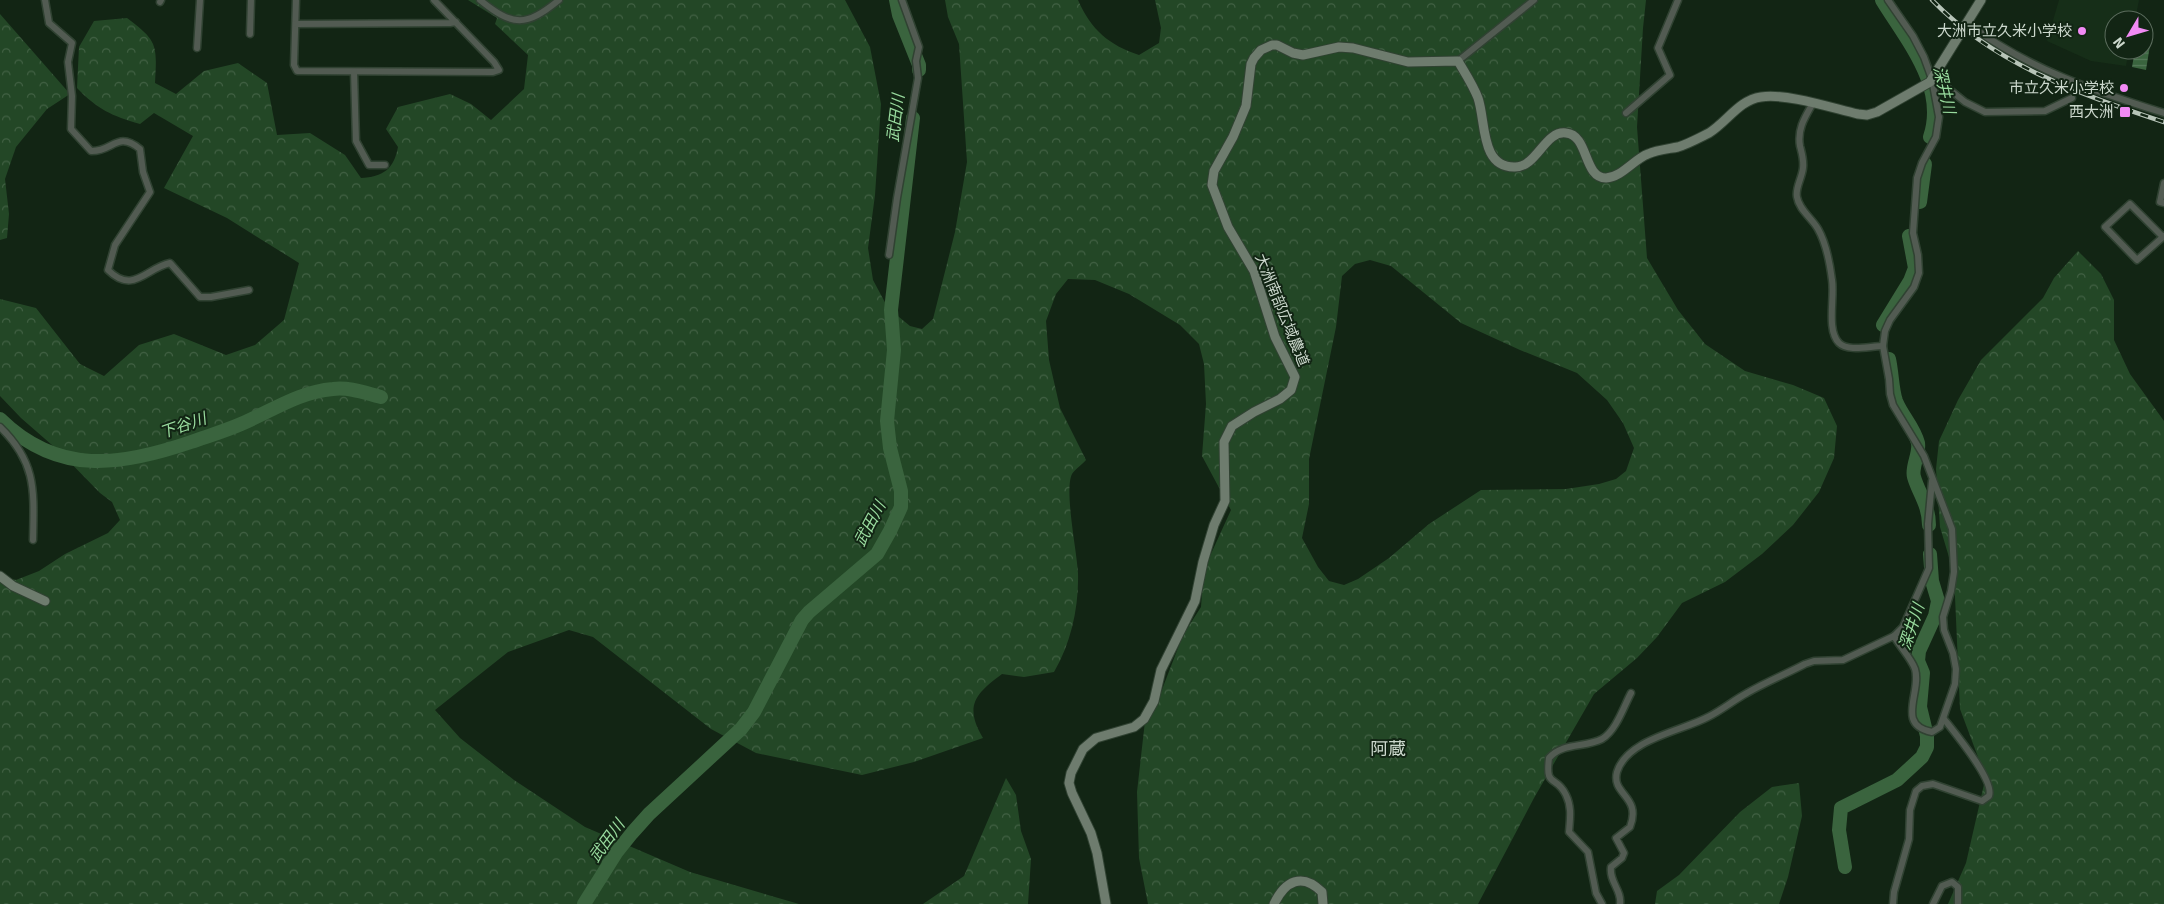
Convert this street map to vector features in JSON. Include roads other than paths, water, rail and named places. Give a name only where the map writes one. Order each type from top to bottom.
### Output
[{"type":"street","points":[[45,0],[49,23],[72,43],[68,62],[72,96],[71,128],[90,151],[102,150],[116,141],[125,140],[140,149],[143,172],[150,192],[115,245],[108,270],[120,278],[136,280],[170,263],[200,297],[211,297],[249,290]]},
{"type":"street","points":[[197,48],[200,0]]},
{"type":"street","points":[[250,34],[251,0]]},
{"type":"street","points":[[296,0],[294,66],[297,71],[493,72],[499,70],[494,62],[434,0]]},
{"type":"street","points":[[480,0],[506,18],[520,21],[529,20],[559,0]]},
{"type":"street","points":[[889,255],[898,189],[918,78],[916,61],[920,47],[902,0]]},
{"type":"street","points":[[1534,0],[1458,61],[1478,98],[1488,150],[1496,160],[1508,167],[1519,167],[1530,161],[1558,134],[1565,132],[1574,134],[1581,144],[1592,170],[1601,177],[1608,178],[1618,174],[1648,154],[1680,146],[1710,132],[1746,103],[1760,97],[1779,97],[1867,115],[1877,112],[1931,81],[1981,0]]},
{"type":"street","points":[[1626,113],[1670,75],[1658,48],[1678,0]]},
{"type":"street","points":[[1888,0],[1913,36],[1924,56],[1939,117],[1936,137],[1922,163],[1917,178],[1913,233],[1918,255],[1919,273],[1914,287],[1890,320],[1885,331],[1883,346],[1893,405],[1924,456],[1952,529],[1954,572],[1951,591],[1943,617],[1944,630],[1953,653],[1956,669],[1955,684],[1946,707],[1944,719],[1940,727],[1932,732],[1922,730],[1915,722],[1912,714],[1916,682],[1914,669],[1894,636]]},
{"type":"street","points":[[296,24],[456,22]]},
{"type":"street","points":[[1967,23],[2012,53],[2047,71],[2102,93],[2164,113]]},
{"type":"street","name":"大洲南部広域農道","points":[[1106,904],[1093,840],[1085,818],[1072,793],[1070,783],[1071,772],[1083,749],[1096,738],[1134,727],[1144,719],[1154,701],[1161,670],[1195,601],[1202,562],[1214,525],[1225,501],[1224,442],[1232,426],[1280,399],[1291,390],[1295,377],[1275,337],[1254,271],[1228,227],[1212,185],[1214,171],[1233,137],[1246,106],[1251,64],[1261,50],[1272,45],[1277,45],[1293,53],[1303,55],[1339,47],[1353,48],[1408,62],[1458,61]]},
{"type":"street","points":[[354,72],[356,141],[369,164],[385,165]]},
{"type":"street","points":[[1931,81],[1964,102],[1985,112],[2045,112],[2072,98]]},
{"type":"street","points":[[1813,103],[1800,127],[1799,136],[1804,158],[1796,191],[1797,198],[1818,230],[1824,247],[1834,290],[1833,335],[1839,344],[1846,348],[1883,346]]},
{"type":"street","points":[[2164,183],[2160,202],[2164,203]]},
{"type":"street","points":[[2130,204],[2163,237],[2137,260],[2105,227],[2130,204]]},
{"type":"street","points":[[0,427],[22,454],[31,472],[34,493],[33,540]]},
{"type":"street","points":[[1620,904],[1621,897],[1610,874],[1611,867],[1622,858],[1624,853],[1616,838],[1630,827],[1633,807],[1630,799],[1619,789],[1616,781],[1621,762],[1628,755],[1653,739],[1707,717],[1748,692],[1805,664],[1814,661],[1843,660],[1894,636],[1903,627],[1929,568],[1928,524],[1932,479]]},
{"type":"street","points":[[0,576],[13,586],[45,601]]},
{"type":"street","points":[[1602,904],[1596,893],[1588,852],[1569,832],[1570,808],[1566,794],[1558,784],[1550,779],[1547,773],[1549,758],[1561,748],[1603,738],[1611,731],[1630,693]]},
{"type":"street","points":[[1893,904],[1894,892],[1909,839],[1910,810],[1916,791],[1922,786],[1933,784],[1982,801],[1989,796],[1991,791],[1987,778],[1944,719]]},
{"type":"street","points":[[1274,904],[1284,888],[1294,881],[1305,881],[1315,885],[1322,892],[1323,904]]},
{"type":"street","points":[[1933,904],[1942,886],[1952,882],[1958,887],[1958,904]]},
{"type":"waterway","name":"武田川","points":[[896,0],[899,15],[919,65],[919,70]]},
{"type":"waterway","name":"深井川","points":[[1882,0],[1913,48],[1929,82],[1934,118],[1930,137]]},
{"type":"waterway","name":"武田川","points":[[584,904],[616,853],[649,814],[741,729],[754,712],[802,620],[877,554],[901,507],[901,491],[890,448],[887,421],[894,350],[891,310],[913,118]]},
{"type":"waterway","name":"深井川","points":[[1920,202],[1925,164]]},
{"type":"waterway","name":"深井川","points":[[1883,325],[1910,281],[1915,268],[1909,236]]},
{"type":"waterway","name":"深井川","points":[[1889,359],[1896,401],[1914,432],[1918,443],[1913,473],[1926,506],[1929,525]]},
{"type":"waterway","name":"下谷川","points":[[0,419],[22,437],[44,450],[67,458],[91,461],[115,460],[140,457],[191,442],[235,427],[297,398],[320,391],[345,389],[381,397]]},
{"type":"waterway","name":"深井川","points":[[1845,867],[1839,830],[1841,808],[1897,780],[1922,757],[1927,747],[1927,736],[1920,707],[1923,673],[1918,661],[1919,651],[1935,616],[1938,601],[1932,581],[1930,554]]},
{"type":"railway","points":[[1932,0],[1983,43],[2011,60],[2070,88],[2164,122]]},
{"type":"place","name":"大洲市立久米小学校","points":[[2082,31]]},
{"type":"place","name":"市立久米小学校","points":[[2124,88]]},
{"type":"place","name":"西大洲","points":[[2125,112]]},
{"type":"district","name":"阿蔵","points":[[1388,749]]}]
